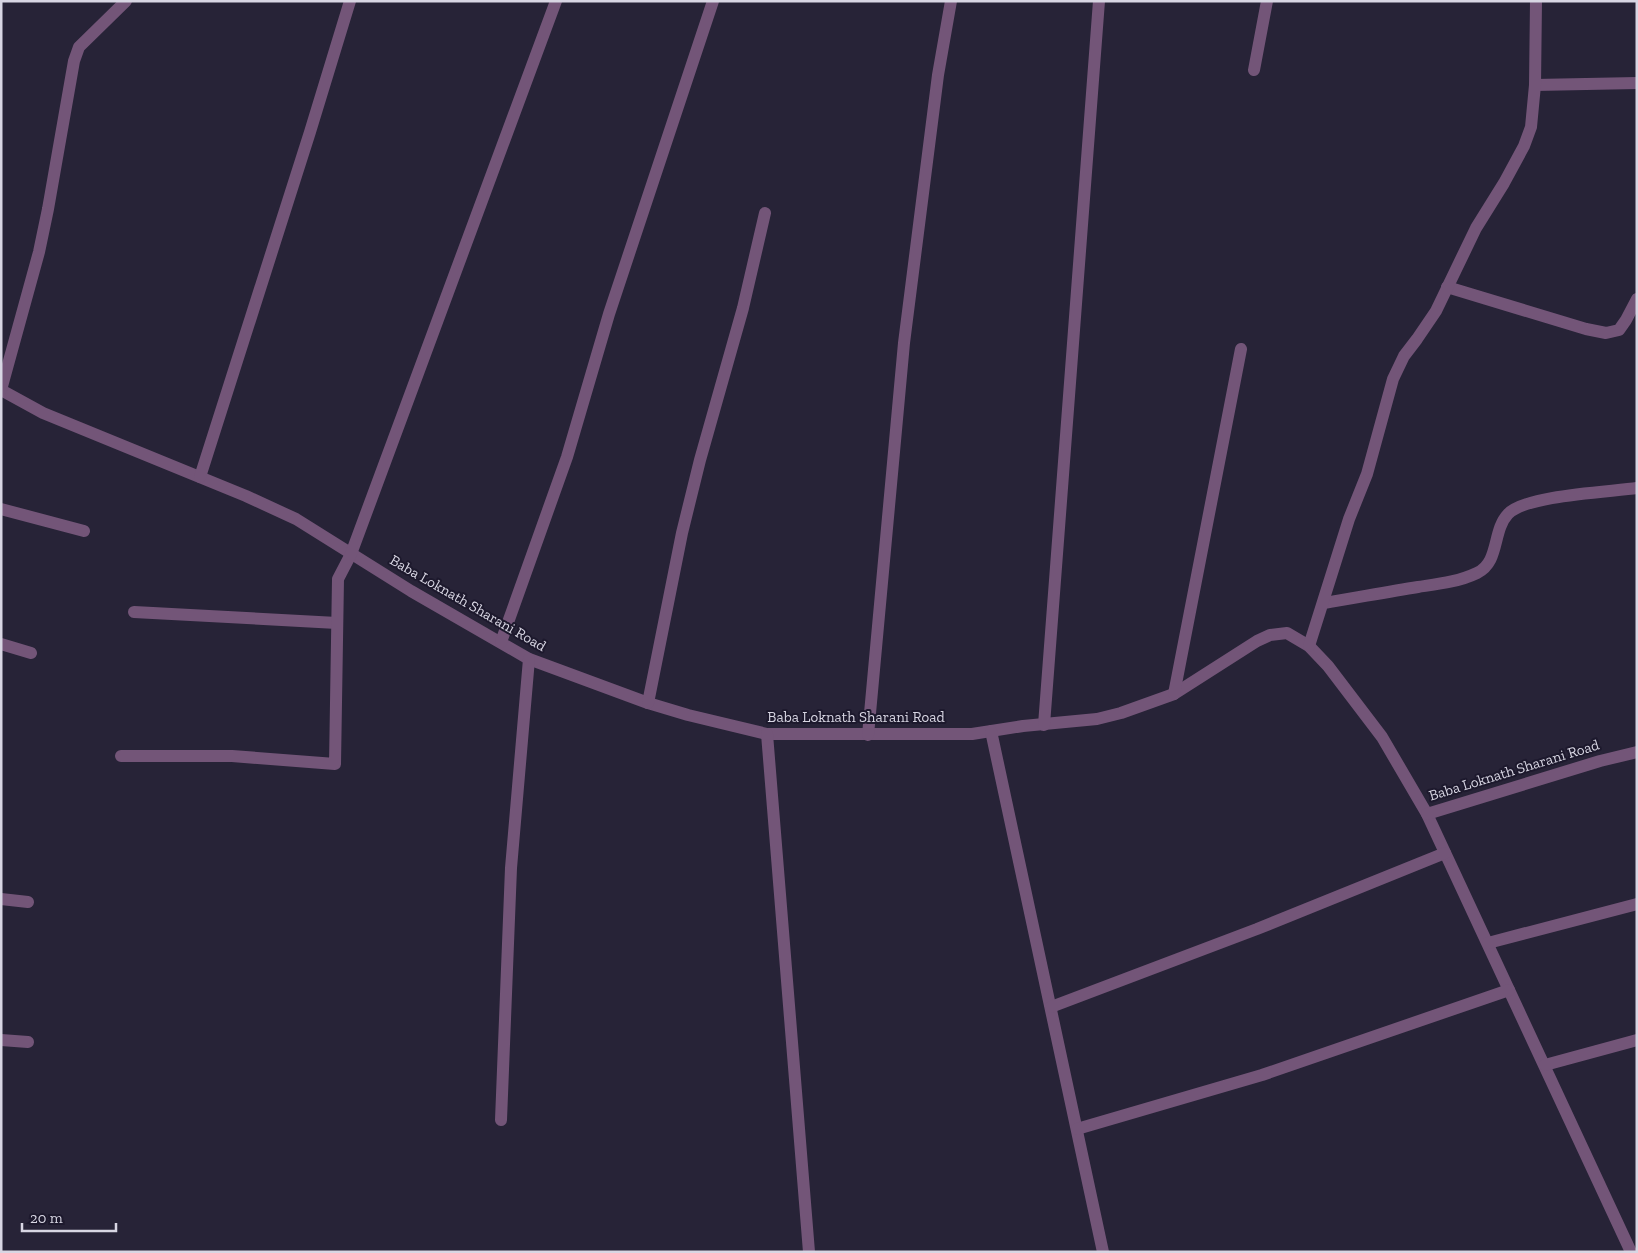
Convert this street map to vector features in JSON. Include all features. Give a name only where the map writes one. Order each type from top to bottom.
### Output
[{"type":"street","points":[[1,390],[39,252],[74,61],[79,47],[126,1]]},
{"type":"street","points":[[200,477],[350,1]]},
{"type":"street","points":[[121,756],[232,756],[335,764],[338,579],[351,554],[556,1]]},
{"type":"street","points":[[501,642],[567,457],[609,314],[713,1]]},
{"type":"street","points":[[868,735],[904,343],[938,75],[950,1]]},
{"type":"street","points":[[1044,725],[1099,1]]},
{"type":"street","points":[[1254,70],[1266,1]]},
{"type":"street","points":[[1309,646],[1349,519],[1367,474],[1393,380],[1404,356],[1436,310],[1476,228],[1524,146],[1531,127],[1535,85],[1536,1]]},
{"type":"street","points":[[1535,85],[1637,83]]},
{"type":"street","points":[[648,703],[682,533],[700,460],[743,308],[765,212]]},
{"type":"street","points":[[1447,287],[1586,329],[1606,333],[1619,330],[1637,299]]},
{"type":"street","points":[[1174,694],[1241,349]]},
{"type":"street","name":"Baba Loknath Sharani Road","points":[[1,390],[43,413],[246,496],[296,520],[529,659],[688,716],[767,734],[972,734],[991,730],[1105,717],[1148,705],[1174,694],[1257,641],[1270,635],[1287,633],[1309,646],[1328,666],[1382,737],[1427,814],[1600,761],[1637,752]]},
{"type":"street","points":[[1324,603],[1457,580],[1479,572],[1490,560],[1507,514],[1520,506],[1541,499],[1637,488]]},
{"type":"street","points":[[1,509],[84,531]]},
{"type":"street","points":[[134,612],[337,623]]},
{"type":"street","points":[[1,644],[31,653]]},
{"type":"street","points":[[501,1120],[512,868],[529,659]]},
{"type":"street","points":[[991,730],[1103,1252]]},
{"type":"street","points":[[767,734],[809,1252]]},
{"type":"street","points":[[1427,814],[1631,1252]]},
{"type":"street","points":[[1051,1007],[1257,929],[1445,853]]},
{"type":"street","points":[[1,900],[28,902]]},
{"type":"street","points":[[1488,943],[1637,904]]},
{"type":"street","points":[[1077,1129],[1262,1075],[1509,990]]},
{"type":"street","points":[[1,1040],[28,1042]]},
{"type":"street","points":[[1544,1066],[1637,1040]]}]
